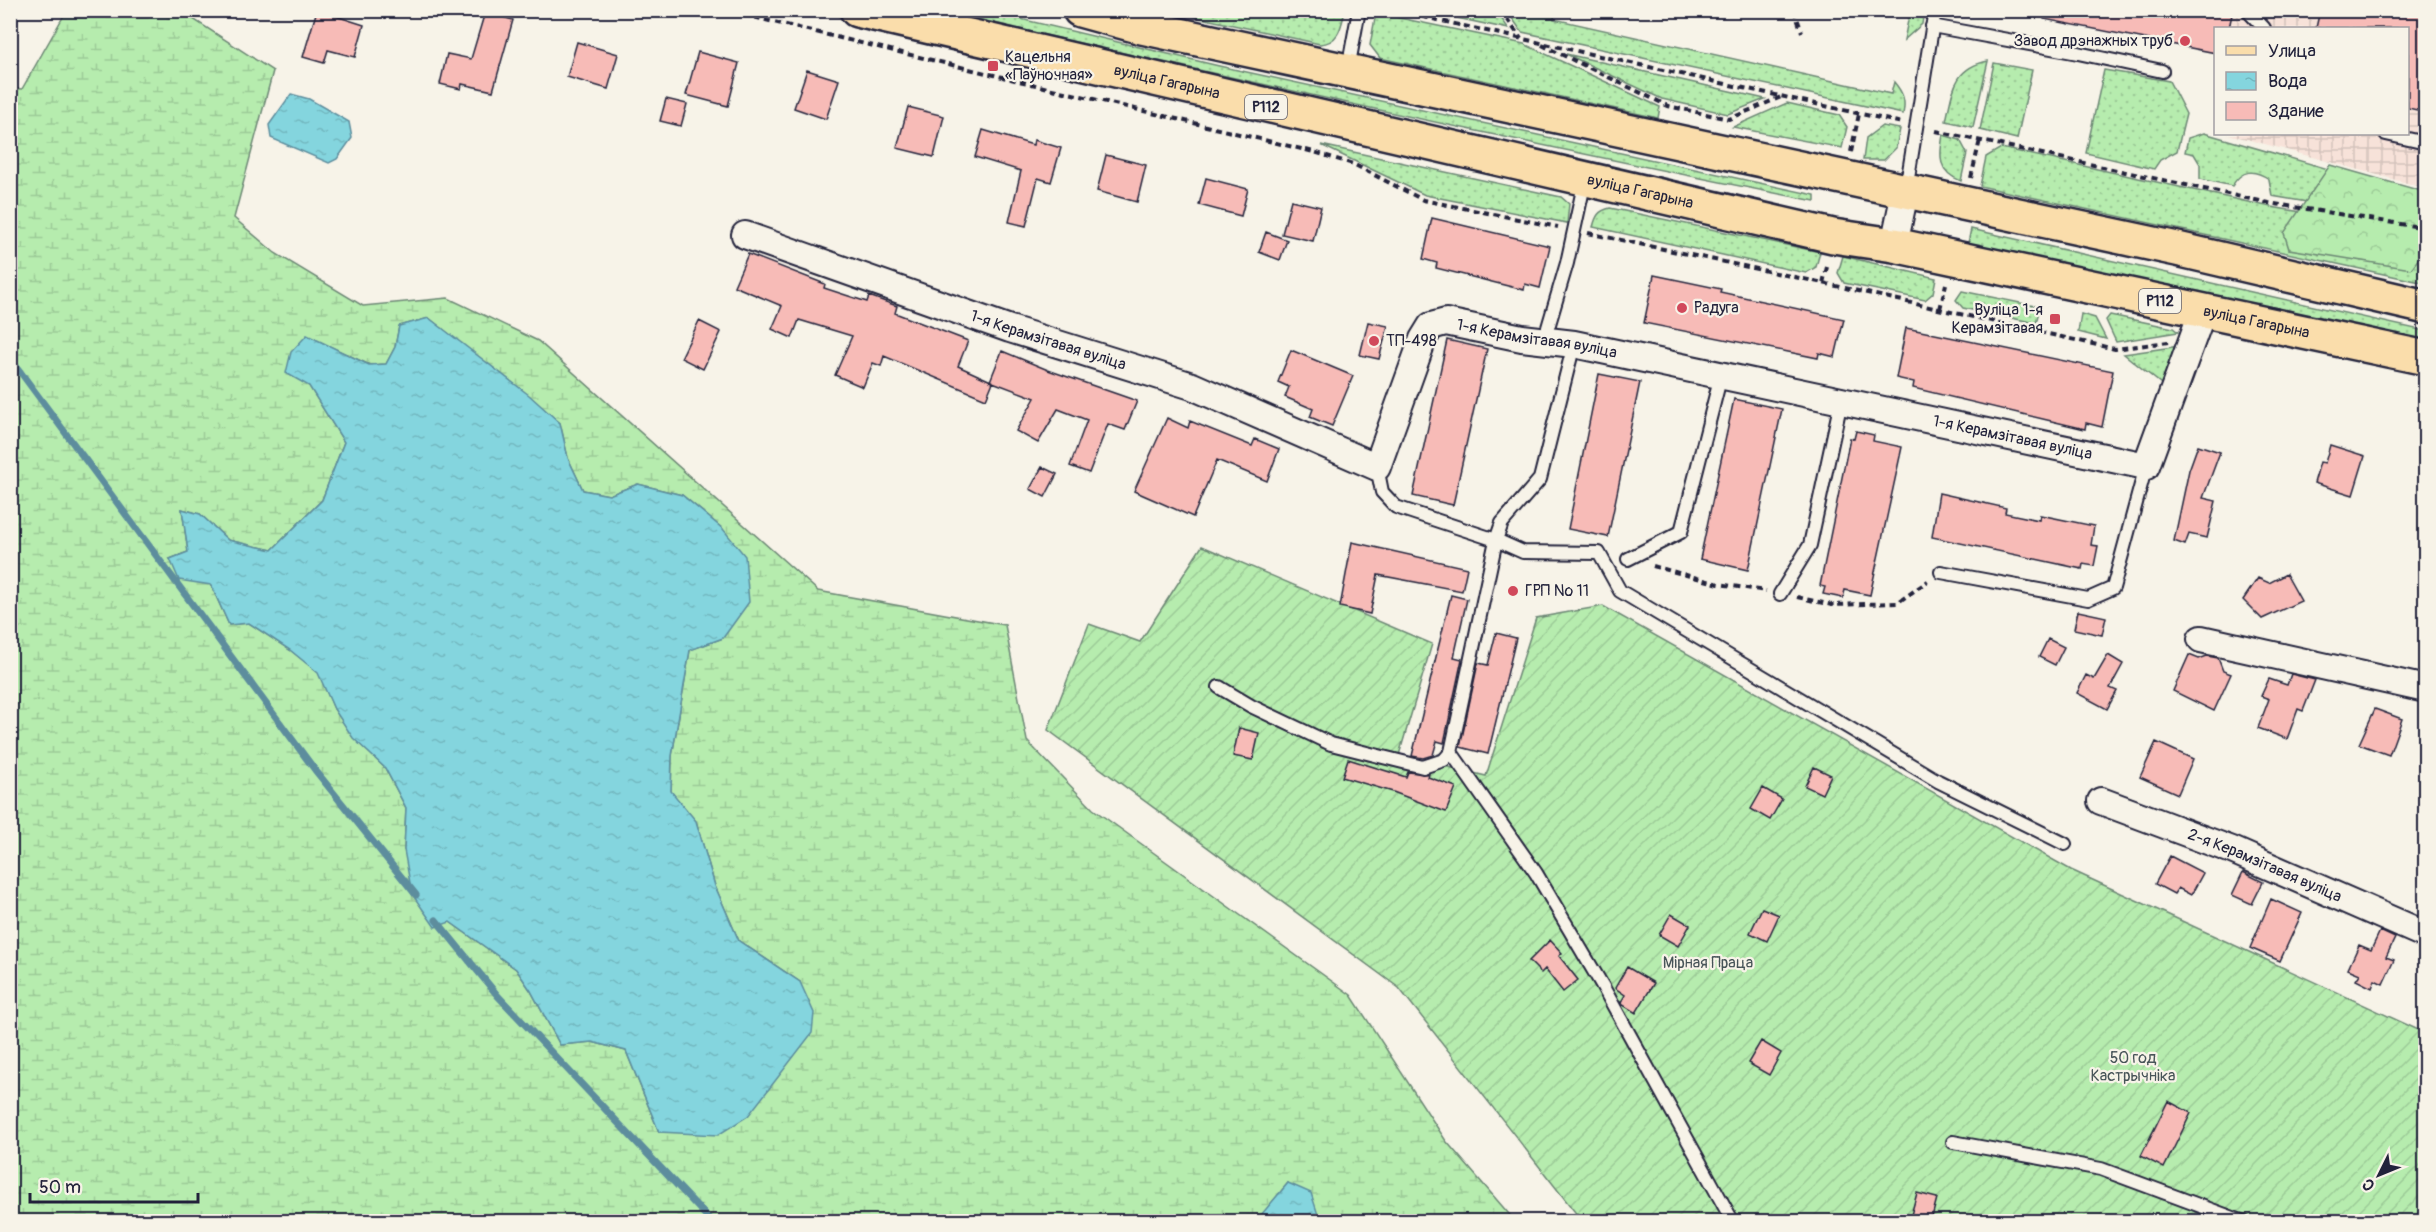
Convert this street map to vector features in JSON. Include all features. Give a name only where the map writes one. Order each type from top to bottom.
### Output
[{"type":"main road","points":[[1080,10],[1136,19],[1347,70],[2177,249],[2426,307]]},
{"type":"main road","name":"вуліца Гагарына","points":[[844,18],[1833,236],[1894,245],[2426,358]]},
{"type":"street","points":[[1894,245],[1905,192]]},
{"type":"street","name":"1-я Керамзітавая вуліца","points":[[745,235],[1010,329],[1192,386],[1377,467],[1423,339],[1431,326],[1446,322],[1544,341],[1575,344],[2146,466]]},
{"type":"street","points":[[2146,466],[2203,310]]},
{"type":"street","points":[[2201,639],[2426,689]]},
{"type":"street","name":"2-я Керамзітавая вуліца","points":[[2101,801],[2232,850],[2426,935]]},
{"type":"lane","points":[[1347,70],[1359,10]]},
{"type":"lane","points":[[1905,192],[1935,10]]},
{"type":"lane","points":[[2247,10],[2263,27]]},
{"type":"lane","points":[[1932,26],[2078,52],[2162,71]]},
{"type":"lane","points":[[2390,135],[2426,143]]},
{"type":"lane","points":[[1544,341],[1567,263],[1586,180]]},
{"type":"lane","points":[[1219,687],[1251,706],[1331,744],[1423,767],[1444,760],[1451,752],[1496,540],[1502,523],[1540,479],[1575,344]]},
{"type":"lane","points":[[1628,559],[1681,532],[1721,375]]},
{"type":"lane","points":[[1780,594],[1810,544],[1841,400]]},
{"type":"lane","points":[[1941,573],[2088,599],[2113,588],[2146,466]]},
{"type":"lane","points":[[1377,467],[1382,492],[1396,507],[1496,540],[1523,552],[1599,553],[1620,591],[1938,781],[2065,844]]},
{"type":"lane","points":[[1451,752],[1536,873],[1602,985],[1733,1221]]},
{"type":"lane","points":[[1953,1142],[2101,1169],[2244,1221]]},
{"type":"path","points":[[1392,10],[1905,124]]},
{"type":"path","points":[[1501,10],[1521,39]]},
{"type":"path","points":[[1794,10],[1802,32]]},
{"type":"path","points":[[829,34],[844,18]]},
{"type":"path","points":[[1536,42],[1668,106],[1729,119],[1782,97]]},
{"type":"path","points":[[1850,161],[1859,114]]},
{"type":"path","points":[[1936,131],[2269,203],[2426,228]]},
{"type":"path","points":[[1969,188],[1980,140]]},
{"type":"path","points":[[1824,283],[1830,253]]},
{"type":"path","points":[[1940,309],[1948,277]]},
{"type":"shaded area","points":[[2002,11],[2425,11],[2425,188],[2232,135],[2409,135],[2409,27],[2214,27],[2214,53]]},
{"type":"green space","points":[[67,10],[181,11],[273,71],[234,218],[275,253],[363,306],[448,298],[538,341],[818,591],[1005,625],[1027,741],[1093,809],[1351,995],[1446,1141],[1515,1221],[1320,1221],[1321,1218],[1288,1183],[1256,1222],[11,1222],[10,88],[22,89]],"holes":[[[429,318],[560,423],[568,458],[583,490],[609,495],[638,484],[682,495],[723,529],[723,638],[690,650],[672,756],[671,792],[696,821],[715,886],[739,941],[800,982],[682,1132],[659,1132],[626,1051],[592,1042],[560,1045],[531,991],[516,969],[450,922],[404,850],[406,808],[385,768],[353,737],[334,709],[319,673],[290,650],[249,623],[229,625],[211,585],[170,559],[188,552],[182,509],[200,514],[228,540],[272,550],[322,500],[344,442],[309,386],[307,336],[370,365],[386,364],[395,347],[399,326]]]},
{"type":"green space","points":[[1345,10],[1338,33],[1331,41],[1320,44],[1169,11]]},
{"type":"green space","points":[[943,11],[987,11],[1219,66],[1815,195],[1815,201],[1378,110]]},
{"type":"green space","points":[[1424,11],[1496,11],[1509,29]]},
{"type":"green space","points":[[1507,11],[1555,11],[1554,19],[1891,94],[1894,82],[1903,97],[1903,114],[1522,32]]},
{"type":"green space","points":[[1910,11],[1924,11],[1922,24],[1904,40]]},
{"type":"green space","points":[[1376,13],[1524,44],[1660,107],[1658,118],[1380,58],[1370,45]]},
{"type":"green space","points":[[1566,54],[1765,99],[1728,114],[1662,99]]},
{"type":"green space","points":[[1988,61],[1973,127],[1946,121],[1956,82],[1968,69]]},
{"type":"green space","points":[[1994,63],[2032,70],[2017,139],[1980,130]]},
{"type":"green space","points":[[2104,70],[2169,81],[2186,114],[2177,151],[2160,160],[2154,169],[2086,153]]},
{"type":"green space","points":[[1787,103],[1839,115],[1847,127],[1842,148],[1733,127]]},
{"type":"green space","points":[[1882,126],[1900,129],[1896,148],[1884,160],[1863,160],[1866,138]]},
{"type":"green space","points":[[2204,133],[2425,197],[2425,222],[2272,196],[2269,179],[2253,172],[2240,176],[2232,186],[2200,179],[2200,164],[2194,154],[2185,152],[2188,138]]},
{"type":"green space","points":[[1943,135],[1960,140],[1967,153],[1961,181],[1948,173],[1942,163]]},
{"type":"green space","points":[[1321,145],[1561,197],[1569,204],[1567,223],[1425,195]]},
{"type":"green space","points":[[2001,148],[2271,207],[2425,233],[2425,283],[1980,186],[1986,157]]},
{"type":"green space","points":[[2330,165],[2425,192],[2425,250],[2411,269],[2289,249],[2284,233]]},
{"type":"green space","points":[[1610,208],[1820,252],[1816,267],[1806,273],[1593,227],[1598,214]]},
{"type":"green space","points":[[1971,229],[2425,331],[2425,343],[1968,243]]},
{"type":"green space","points":[[1843,256],[1936,278],[1933,293],[1925,300],[1844,283],[1838,273]]},
{"type":"green space","points":[[1962,291],[2040,307],[2036,323],[1963,308],[1956,300]]},
{"type":"green space","points":[[2081,314],[2095,318],[2106,339],[2078,332]]},
{"type":"green space","points":[[2110,315],[2173,328],[2178,332],[2116,342],[2106,320]]},
{"type":"green space","points":[[2180,346],[2165,387],[2124,354]]},
{"type":"green space","name":"Мірная Праца","points":[[1202,546],[1432,644],[1399,755],[1486,776],[1536,618],[1603,606],[2071,870],[2425,1033],[2425,1221],[1582,1221],[1399,988],[1048,730],[1089,624],[1140,642]]},
{"type":"water","points":[[291,94],[309,99],[349,122],[352,138],[337,159],[329,163],[271,138],[269,125]]},
{"type":"water","points":[[429,318],[529,395],[560,423],[568,458],[583,490],[609,495],[638,484],[682,495],[723,529],[745,556],[749,602],[723,638],[690,650],[672,756],[671,791],[696,821],[715,886],[739,941],[800,982],[814,1013],[812,1033],[748,1116],[718,1135],[659,1132],[626,1051],[592,1042],[560,1045],[531,991],[516,969],[450,922],[435,927],[412,894],[404,850],[406,808],[385,768],[353,738],[334,709],[318,673],[290,650],[249,623],[229,625],[211,585],[179,580],[170,559],[188,552],[182,509],[200,514],[228,540],[272,550],[322,500],[344,442],[309,386],[286,373],[291,352],[307,335],[369,365],[386,364],[395,347],[399,326]]},
{"type":"water","points":[[1288,1183],[1311,1193],[1320,1221],[1256,1221]]},
{"type":"building","points":[[317,10],[364,25],[355,57],[328,50],[324,63],[303,57]]},
{"type":"building","name":"Завод дрэнажных труб","points":[[2045,10],[2233,10],[2229,27],[2214,27],[2214,53],[2044,19]]},
{"type":"building","points":[[2320,10],[2426,10],[2426,112],[2409,108],[2409,27],[2316,27]]},
{"type":"building","points":[[485,12],[513,20],[493,91],[462,84],[461,89],[440,84],[447,54],[471,59]]},
{"type":"building","points":[[577,42],[618,54],[608,89],[567,77]]},
{"type":"building","points":[[698,52],[739,63],[728,106],[686,95]]},
{"type":"building","points":[[807,70],[839,80],[826,119],[794,108]]},
{"type":"building","points":[[666,99],[687,104],[681,126],[660,121]]},
{"type":"building","points":[[908,107],[944,116],[934,157],[897,148]]},
{"type":"building","points":[[983,130],[1033,145],[1034,140],[1061,148],[1051,182],[1038,178],[1026,226],[1009,222],[1021,171],[975,157]]},
{"type":"building","points":[[1106,155],[1146,165],[1137,202],[1097,191]]},
{"type":"building","points":[[1206,178],[1248,189],[1241,216],[1199,205]]},
{"type":"building","points":[[1291,200],[1321,207],[1313,241],[1282,234]]},
{"type":"building","points":[[1432,218],[1550,246],[1540,288],[1525,284],[1524,290],[1436,268],[1437,263],[1423,259]]},
{"type":"building","points":[[1266,232],[1287,240],[1280,260],[1259,252]]},
{"type":"building","points":[[748,254],[825,284],[824,288],[867,302],[869,296],[897,306],[895,313],[968,341],[958,366],[993,382],[986,399],[884,356],[881,366],[873,363],[863,387],[835,375],[852,336],[799,320],[792,338],[772,329],[782,306],[734,286]]},
{"type":"building","points":[[1654,275],[1844,319],[1835,357],[1819,353],[1818,358],[1644,323]]},
{"type":"building","points":[[699,321],[721,332],[703,369],[681,358]]},
{"type":"building","name":"ТП-498","points":[[1368,322],[1388,326],[1379,359],[1360,355]]},
{"type":"building","points":[[1906,328],[2113,371],[2102,427],[2086,423],[2085,429],[1913,388],[1914,382],[1896,378]]},
{"type":"building","points":[[1447,340],[1487,349],[1453,505],[1413,496]]},
{"type":"building","points":[[1291,350],[1353,376],[1332,426],[1310,417],[1313,409],[1285,397],[1289,387],[1278,382]]},
{"type":"building","points":[[1002,351],[1048,370],[1137,401],[1125,430],[1108,424],[1089,473],[1070,466],[1087,420],[1058,409],[1038,443],[1016,431],[1035,398],[990,381]]},
{"type":"building","points":[[1599,374],[1640,382],[1608,537],[1568,529]]},
{"type":"building","points":[[1734,399],[1782,409],[1748,570],[1700,559]]},
{"type":"building","points":[[1167,418],[1188,428],[1190,421],[1252,446],[1255,439],[1279,449],[1267,481],[1217,460],[1193,517],[1134,491]]},
{"type":"building","points":[[1856,431],[1874,435],[1873,441],[1902,447],[1870,595],[1845,590],[1843,598],[1823,594],[1825,587],[1820,586],[1850,438],[1854,439]]},
{"type":"building","points":[[2198,445],[2220,452],[2203,498],[2216,501],[2207,538],[2189,534],[2185,545],[2174,541],[2189,470]]},
{"type":"building","points":[[2330,445],[2365,456],[2353,495],[2314,483],[2320,462],[2325,463]]},
{"type":"building","points":[[1042,467],[1057,474],[1045,497],[1030,489]]},
{"type":"building","points":[[1939,493],[2006,508],[2005,513],[2039,520],[2040,515],[2094,526],[2091,545],[2098,546],[2094,566],[2083,564],[2082,569],[1932,537]]},
{"type":"building","points":[[1352,542],[1467,568],[1462,591],[1378,575],[1370,614],[1340,607]]},
{"type":"building","points":[[2286,574],[2301,601],[2262,619],[2243,600],[2258,578],[2269,583]]},
{"type":"building","points":[[1451,595],[1467,599],[1454,657],[1462,659],[1444,743],[1437,741],[1433,755],[1423,758],[1412,756]]},
{"type":"building","points":[[2078,611],[2106,617],[2102,635],[2074,629]]},
{"type":"building","points":[[1496,633],[1516,638],[1488,754],[1460,747],[1478,663],[1488,665]]},
{"type":"building","points":[[2048,639],[2064,647],[2055,665],[2039,657]]},
{"type":"building","points":[[2108,655],[2123,664],[2110,688],[2117,691],[2107,709],[2077,693],[2086,675],[2094,679]]},
{"type":"building","points":[[2189,655],[2199,659],[2207,656],[2218,658],[2223,671],[2231,674],[2214,711],[2173,691]]},
{"type":"building","points":[[2291,674],[2315,680],[2303,711],[2298,709],[2287,739],[2258,728],[2269,699],[2261,696],[2269,679],[2287,685]]},
{"type":"building","points":[[2375,709],[2402,719],[2389,755],[2359,744]]},
{"type":"building","points":[[1239,728],[1259,733],[1253,760],[1233,756]]},
{"type":"building","points":[[2156,742],[2193,759],[2178,794],[2140,777]]},
{"type":"building","points":[[1348,759],[1406,777],[1408,772],[1429,774],[1428,777],[1456,787],[1446,812],[1393,792],[1342,777]]},
{"type":"building","points":[[1814,767],[1831,775],[1822,794],[1805,786]]},
{"type":"building","points":[[1763,788],[1782,799],[1770,820],[1751,809]]},
{"type":"building","points":[[2170,856],[2203,873],[2191,895],[2178,888],[2174,894],[2155,884]]},
{"type":"building","points":[[2243,872],[2263,882],[2252,904],[2232,895]]},
{"type":"building","points":[[2271,899],[2302,913],[2280,961],[2250,948]]},
{"type":"building","points":[[1762,908],[1779,915],[1767,941],[1750,933]]},
{"type":"building","points":[[1671,914],[1690,925],[1678,946],[1659,935]]},
{"type":"building","points":[[2380,931],[2395,938],[2386,957],[2394,960],[2383,984],[2375,980],[2372,988],[2356,980],[2360,974],[2348,969],[2359,945],[2371,950]]},
{"type":"building","points":[[1550,940],[1562,953],[1559,956],[1578,980],[1563,992],[1545,969],[1541,973],[1529,961]]},
{"type":"building","points":[[1627,967],[1654,983],[1636,1013],[1623,1005],[1621,1002],[1625,995],[1615,988]]},
{"type":"building","points":[[1761,1041],[1781,1053],[1769,1075],[1748,1063]]},
{"type":"building","points":[[2168,1101],[2191,1113],[2164,1168],[2141,1156]]},
{"type":"building","points":[[1917,1193],[1937,1198],[1931,1221],[1911,1215]]},
{"type":"waterway","points":[[10,358],[315,770],[416,895]]},
{"type":"waterway","points":[[436,920],[498,996],[712,1222]]},
{"type":"place","name":"Завод дрэнажных труб","points":[[2185,41]]},
{"type":"place","name":"Кацельня «Паўночная»","points":[[993,66]]},
{"type":"place","name":"Радуга","points":[[1682,308]]},
{"type":"place","name":"Вуліца 1-я Керамзітавая","points":[[2055,319]]},
{"type":"place","name":"ТП-498","points":[[1374,341]]},
{"type":"place","name":"ГРП № 11","points":[[1513,591]]},
{"type":"park label","name":"50 год Кастрычніка","points":[[2133,1067]]}]
